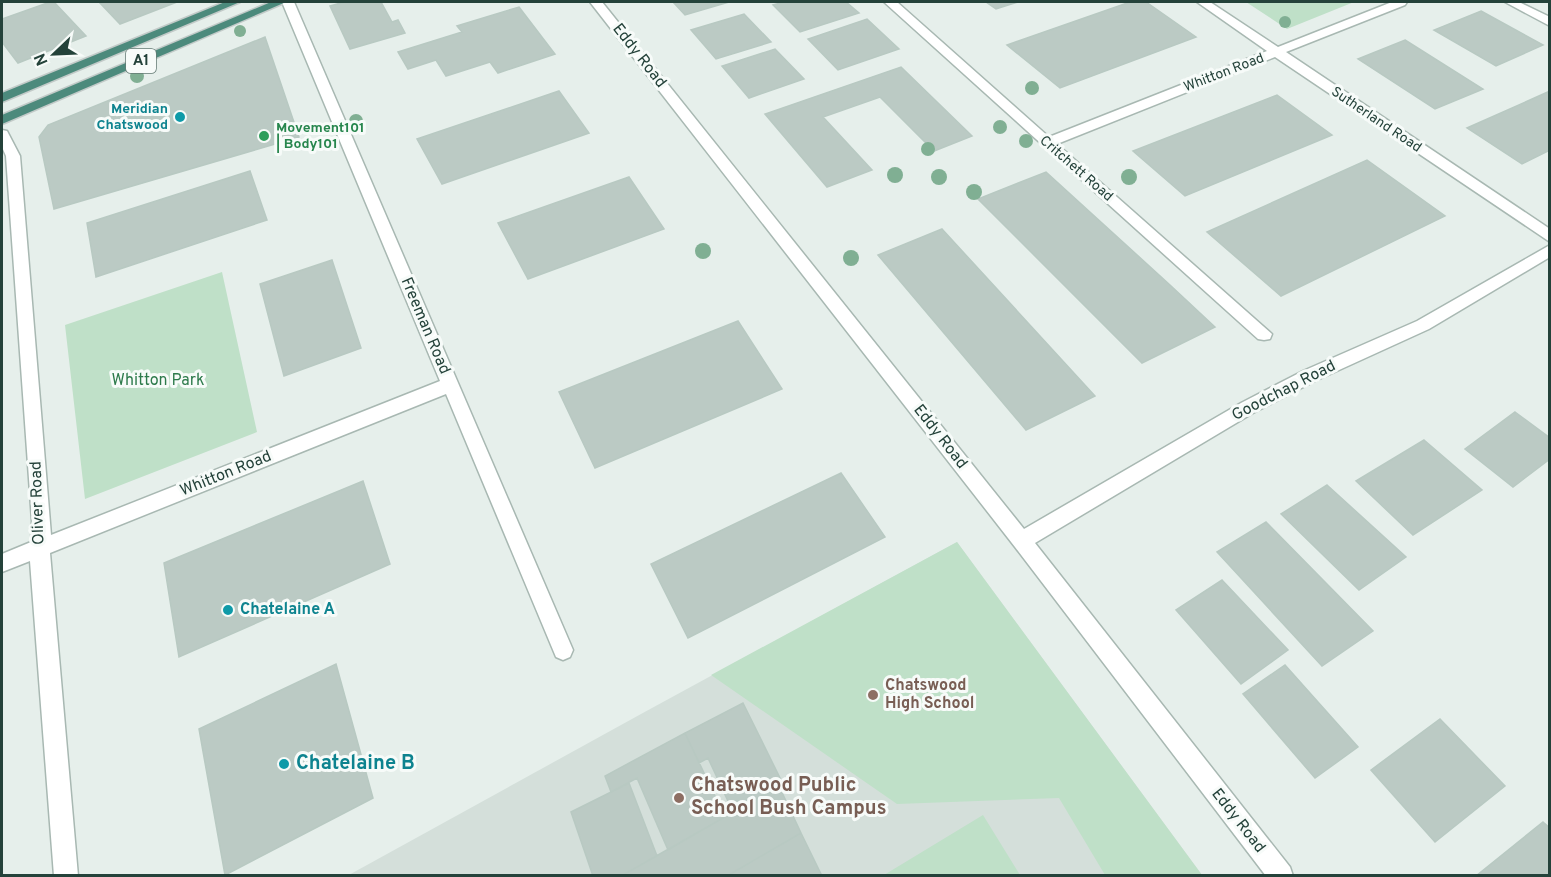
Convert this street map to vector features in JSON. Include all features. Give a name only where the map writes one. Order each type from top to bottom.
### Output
[{"type":"highway","name":"A1","points":[[2,98],[234,2]]},
{"type":"highway","name":"A1","points":[[2,120],[280,2]]},
{"type":"street","name":"Freeman Road","points":[[288,2],[563,650]]},
{"type":"street","name":"Eddy Road","points":[[596,2],[1022,541],[1281,876]]},
{"type":"street","name":"Critchett Road","points":[[890,2],[1264,334]]},
{"type":"street","name":"Sutherland Road","points":[[1203,2],[1550,237]]},
{"type":"street","name":"Whitton Road","points":[[1047,143],[1401,2]]},
{"type":"street","points":[[1510,2],[1550,22]]},
{"type":"street","name":"Oliver Road","points":[[2,134],[13,156],[42,521],[40,547],[66,876]]},
{"type":"street","name":"Goodchap Road","points":[[1022,541],[1247,408],[1309,376],[1423,325],[1550,250]]},
{"type":"street","name":"Whitton Road","points":[[2,562],[450,386]]},
{"type":"shaded area","name":"Chatswood High School","points":[[957,542],[1202,875],[347,876],[641,714]]},
{"type":"green space","points":[[1246,2],[1354,2],[1287,29]]},
{"type":"green space","name":"Whitton Park","points":[[222,272],[257,432],[85,499],[65,325]]},
{"type":"green space","points":[[957,542],[1202,875],[1105,875],[1059,798],[897,804],[711,675]]},
{"type":"green space","points":[[983,815],[1020,875],[884,875]]},
{"type":"building","points":[[54,2],[86,36],[18,63],[2,42],[2,19]]},
{"type":"building","points":[[99,2],[177,2],[120,24]]},
{"type":"building","points":[[344,2],[381,2],[392,22],[398,20],[405,33],[350,49],[330,6]]},
{"type":"building","points":[[673,2],[729,2],[685,15]]},
{"type":"building","points":[[784,2],[846,2],[859,13],[800,32],[773,5]]},
{"type":"building","points":[[986,2],[1018,2],[996,9]]},
{"type":"building","points":[[1130,2],[1146,2],[1196,37],[1060,88],[1007,45]]},
{"type":"building","points":[[519,7],[555,54],[498,73],[490,62],[446,76],[436,60],[408,69],[398,52],[462,32],[457,26]]},
{"type":"building","points":[[1481,11],[1543,45],[1496,66],[1434,30]]},
{"type":"building","points":[[744,14],[771,42],[716,59],[691,30]]},
{"type":"building","points":[[867,19],[899,49],[838,70],[808,39]]},
{"type":"building","name":"Meridian Chatswood","points":[[265,37],[299,137],[54,209],[39,137],[48,125]]},
{"type":"building","points":[[1405,40],[1483,89],[1435,109],[1358,59]]},
{"type":"building","points":[[775,49],[804,79],[749,98],[722,66]]},
{"type":"building","points":[[901,67],[972,136],[934,151],[880,97],[823,117],[872,170],[827,187],[765,114]]},
{"type":"building","points":[[559,91],[589,133],[442,184],[417,139]]},
{"type":"building","points":[[1550,91],[1550,150],[1522,164],[1467,128]]},
{"type":"building","points":[[1277,95],[1332,135],[1185,196],[1133,151]]},
{"type":"building","points":[[1367,160],[1445,216],[1281,296],[1207,232]]},
{"type":"building","points":[[250,171],[267,220],[96,277],[87,223]]},
{"type":"building","points":[[1046,172],[1215,327],[1142,363],[978,199]]},
{"type":"building","points":[[629,177],[664,229],[528,279],[498,223]]},
{"type":"building","points":[[942,229],[1095,396],[1026,430],[878,255]]},
{"type":"building","points":[[332,260],[361,348],[284,376],[260,284]]},
{"type":"building","points":[[738,321],[782,389],[595,468],[559,392]]},
{"type":"building","points":[[1515,412],[1550,438],[1550,459],[1513,487],[1465,449]]},
{"type":"building","points":[[1424,440],[1482,490],[1413,535],[1356,481]]},
{"type":"building","points":[[841,473],[885,537],[688,638],[651,564]]},
{"type":"building","name":"Chatelaine A","points":[[363,481],[390,564],[179,657],[164,563]]},
{"type":"building","points":[[1327,485],[1406,557],[1359,590],[1281,514]]},
{"type":"building","points":[[1266,522],[1373,631],[1322,666],[1217,552]]},
{"type":"building","points":[[1222,580],[1288,650],[1241,684],[1176,610]]},
{"type":"building","name":"Chatelaine B","points":[[336,664],[373,798],[225,875],[199,729]]},
{"type":"building","points":[[1285,665],[1358,747],[1315,778],[1243,694]]},
{"type":"building","points":[[743,703],[783,784],[733,812],[708,758],[699,763],[685,733]]},
{"type":"building","points":[[1440,719],[1505,786],[1435,842],[1371,770]]},
{"type":"building","points":[[685,733],[725,817],[668,850],[637,778],[611,792],[605,776]]},
{"type":"building","points":[[629,783],[657,856],[621,876],[593,876],[571,812]]},
{"type":"building","points":[[779,786],[801,833],[727,876],[621,876]]},
{"type":"building","points":[[1543,822],[1550,828],[1550,876],[1476,876]]},
{"type":"building","points":[[801,833],[822,876],[727,876]]},
{"type":"place","name":"Meridian Chatswood","points":[[180,117]]},
{"type":"place","name":"Movement101 | Body101","points":[[264,136]]},
{"type":"place","name":"Chatelaine A","points":[[228,610]]},
{"type":"place","name":"Chatswood High School","points":[[873,695]]},
{"type":"place","name":"Chatelaine B","points":[[284,764]]},
{"type":"place","name":"Chatswood Public School Bush Campus","points":[[679,798]]}]
